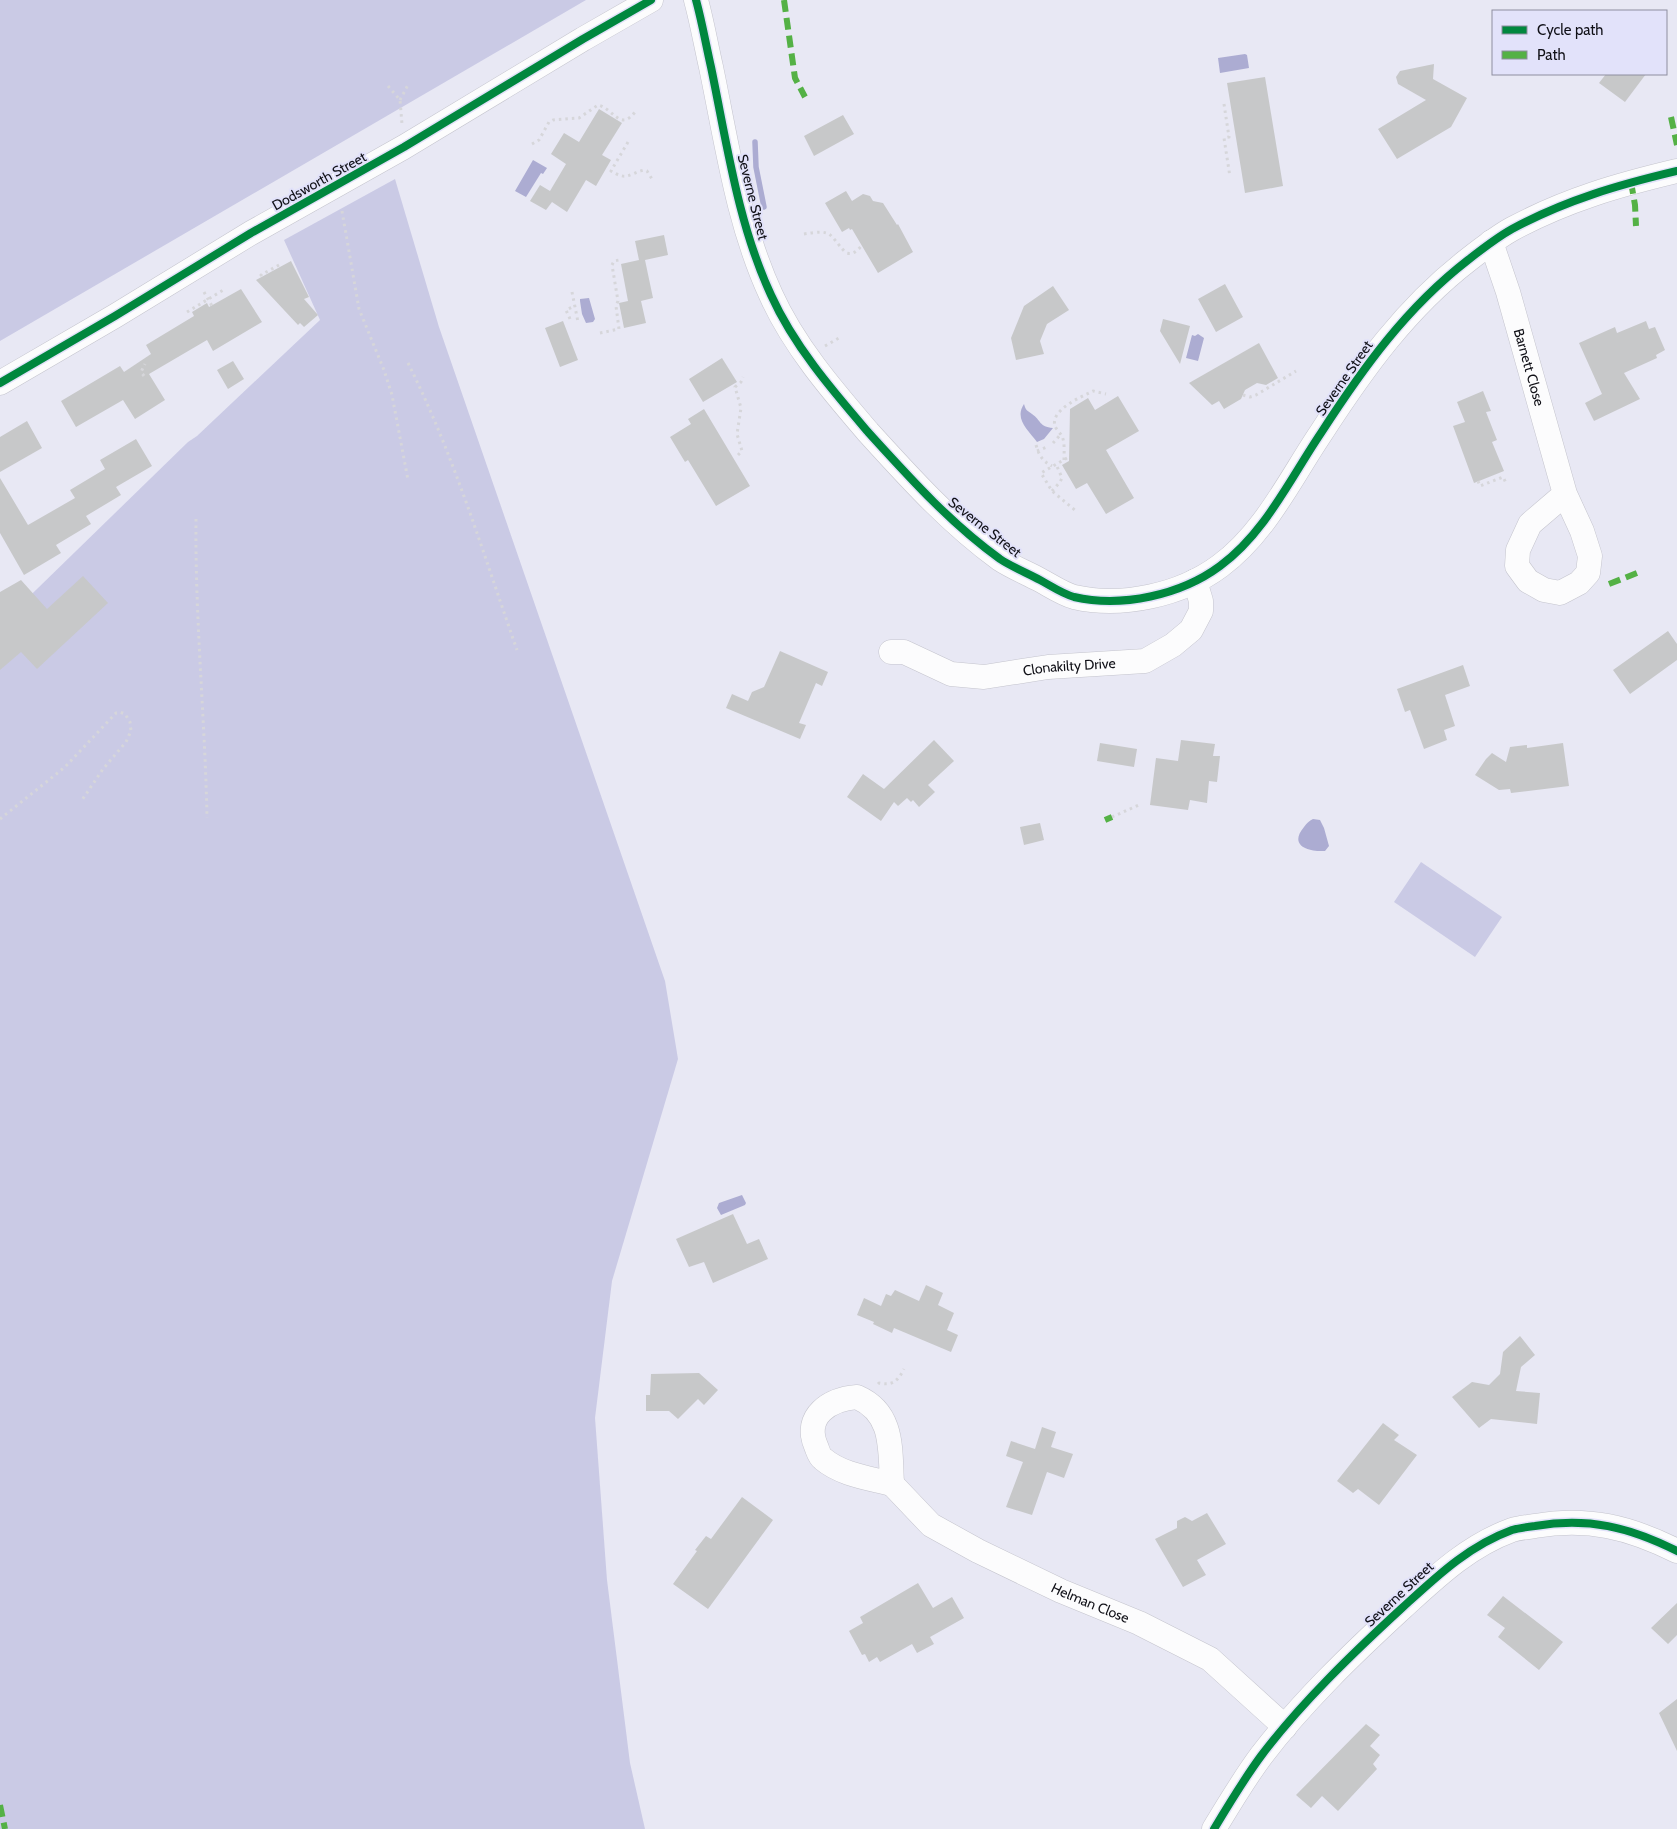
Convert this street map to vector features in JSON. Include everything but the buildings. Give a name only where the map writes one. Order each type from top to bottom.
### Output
[{"type":"street","name":"Dodsworth Street","points":[[0,383],[251,233],[404,147],[582,39],[651,0]]},
{"type":"street","name":"Severne Street","points":[[696,0],[740,203],[753,252],[771,297],[798,345],[841,400],[901,469],[951,520],[1003,561],[1072,597],[1098,600],[1128,600],[1152,597],[1171,592],[1219,567],[1241,548],[1280,499],[1323,430],[1375,354],[1409,314],[1447,276],[1491,242],[1513,229],[1573,200],[1621,184],[1677,170]]},
{"type":"street","name":"Barnett Close","points":[[1491,242],[1508,292],[1565,494]]},
{"type":"street","name":"Clonakilty Drive","points":[[891,652],[904,652],[951,674],[984,677],[1048,667],[1145,660],[1173,645],[1191,630],[1201,611],[1201,601],[1195,581]]},
{"type":"street","points":[[857,1397],[868,1402],[880,1414],[888,1430],[892,1484],[839,1470],[821,1458],[814,1440],[813,1423],[825,1407],[847,1398],[857,1397]]},
{"type":"street","name":"Helman Close","points":[[892,1484],[930,1525],[978,1551],[1061,1591],[1139,1624],[1210,1659],[1285,1727]]},
{"type":"street","name":"Severne Street","points":[[1214,1829],[1261,1756],[1323,1685],[1369,1638],[1440,1572],[1474,1548],[1514,1530],[1550,1523],[1584,1522],[1617,1527],[1677,1551]]},
{"type":"path","points":[[404,147],[400,100],[409,83]]},
{"type":"path","points":[[388,86],[400,100]]},
{"type":"path","points":[[1224,104],[1229,137],[1224,138],[1230,178]]},
{"type":"path","points":[[532,144],[539,140],[549,122],[579,118],[598,105],[603,106],[619,119],[625,120],[630,118],[635,112]]},
{"type":"path","points":[[628,142],[611,170],[620,176],[626,177],[644,170],[647,171],[652,179]]},
{"type":"path","points":[[342,211],[359,309],[392,395],[408,480]]},
{"type":"path","points":[[804,234],[829,233],[838,241],[846,253],[851,254],[858,251],[864,244]]},
{"type":"path","points":[[600,334],[619,329],[616,306],[618,301],[612,265],[614,261],[619,260]]},
{"type":"path","points":[[262,276],[279,265]]},
{"type":"path","points":[[187,312],[225,289]]},
{"type":"path","points":[[204,292],[212,306]]},
{"type":"path","points":[[572,292],[578,322]]},
{"type":"path","points":[[570,319],[566,310],[575,306]]},
{"type":"path","points":[[824,346],[840,338]]},
{"type":"path","points":[[408,363],[427,401],[456,474],[517,650]]},
{"type":"path","points":[[144,376],[141,372],[145,364]]},
{"type":"path","points":[[1243,395],[1256,395],[1296,371]]},
{"type":"path","points":[[738,455],[742,451],[737,434],[741,408],[735,387],[741,382],[743,377]]},
{"type":"path","points":[[1076,511],[1052,491],[1041,474],[1065,459],[1064,442],[1055,426],[1055,418],[1057,412],[1093,391],[1106,394]]},
{"type":"path","points":[[1053,443],[1061,434]]},
{"type":"path","points":[[1036,444],[1042,459],[1054,465],[1062,478],[1052,491]]},
{"type":"path","points":[[1038,451],[1047,447]]},
{"type":"path","points":[[1478,481],[1480,486],[1503,477],[1507,485]]},
{"type":"path","points":[[196,519],[195,576],[207,818]]},
{"type":"path","points":[[0,819],[65,767],[116,714],[120,712],[125,714],[130,722],[131,731],[126,742],[103,769],[82,800]]},
{"type":"path","points":[[1112,817],[1141,804]]},
{"type":"path","points":[[868,1402],[879,1383],[888,1385],[895,1382],[904,1369]]},
{"type":"shaded area","points":[[0,0],[586,0],[0,341]]},
{"type":"shaded area","points":[[1247,55],[1249,68],[1220,73],[1218,58]]},
{"type":"shaded area","points":[[533,160],[547,168],[543,174],[541,173],[526,197],[515,191]]},
{"type":"shaded area","points":[[395,179],[439,327],[665,981],[678,1059],[612,1281],[595,1418],[607,1580],[630,1763],[645,1829],[0,1829],[0,625],[188,442],[197,436],[320,320],[284,240]]},
{"type":"shaded area","points":[[589,298],[595,319],[593,322],[586,323],[582,314],[580,299]]},
{"type":"shaded area","points":[[1198,334],[1204,338],[1198,361],[1186,358],[1192,335]]},
{"type":"shaded area","points":[[1024,404],[1025,408],[1043,425],[1053,428],[1044,439],[1037,442],[1023,424],[1021,409]]},
{"type":"shaded area","points":[[1313,819],[1320,820],[1324,828],[1329,846],[1325,851],[1307,849],[1299,843],[1300,834],[1307,823]]},
{"type":"shaded area","points":[[1421,862],[1502,917],[1475,957],[1394,902]]},
{"type":"shaded area","points":[[742,1195],[746,1203],[745,1205],[721,1215],[717,1208],[719,1203]]},
{"type":"waterway","points":[[755,142],[756,167],[764,207]]},
{"type":"marked path","points":[[784,0],[795,78],[805,97]]},
{"type":"marked path","points":[[1671,117],[1677,145]]},
{"type":"marked path","points":[[1631,182],[1636,226]]},
{"type":"marked path","points":[[1609,584],[1637,573]]},
{"type":"marked path","points":[[1105,820],[1112,817]]},
{"type":"marked path","points":[[0,1805],[5,1829]]},
{"type":"cycle path","points":[[0,383],[251,233],[404,147],[651,0]]},
{"type":"cycle path","points":[[696,0],[728,154],[750,240],[771,295],[802,350],[868,432],[947,515],[1009,565],[1074,597],[1112,601],[1150,596],[1187,585],[1220,566],[1236,553],[1264,522],[1353,385],[1387,340],[1425,298],[1446,279],[1495,240],[1532,219],[1593,194],[1677,171]]},
{"type":"cycle path","points":[[1214,1829],[1261,1756],[1310,1698],[1427,1585],[1453,1563],[1481,1545],[1515,1529],[1573,1523],[1608,1526],[1625,1530],[1677,1551]]}]
